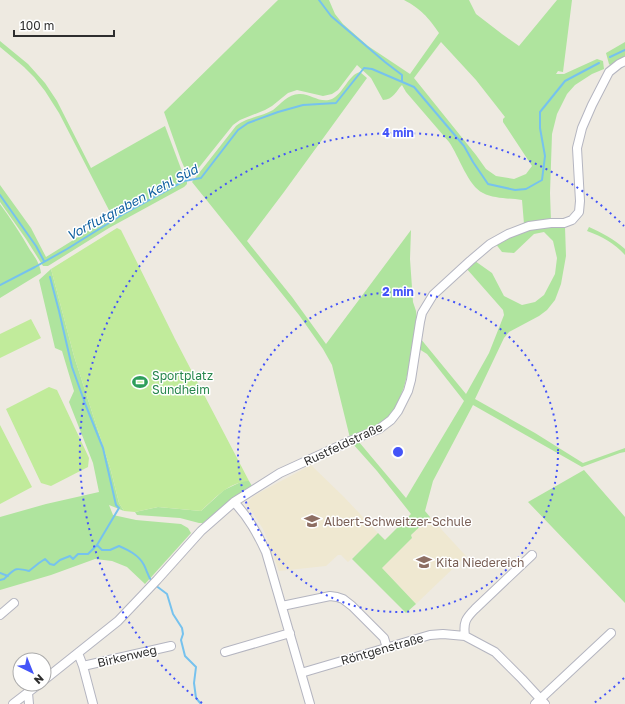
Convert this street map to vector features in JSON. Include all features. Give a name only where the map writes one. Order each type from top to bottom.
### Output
[{"type":"street","name":"Rustfeldstraße","points":[[52,674],[118,621],[157,580],[200,530],[234,502],[280,473],[379,429],[391,420],[398,411],[410,386],[422,313],[433,295],[490,244],[508,234],[529,226],[564,223],[572,220],[579,212],[580,201],[577,148],[582,128],[609,72],[618,64],[625,61]]},
{"type":"street","points":[[234,502],[256,530],[266,552],[310,704]]},
{"type":"street","points":[[465,636],[464,627],[466,619],[532,555]]},
{"type":"street","points":[[282,606],[330,596],[344,599],[384,638],[387,648]]},
{"type":"street","points":[[0,615],[14,603]]},
{"type":"street","points":[[225,652],[290,633]]},
{"type":"street","name":"Röntgenstraße","points":[[301,673],[430,635],[442,634],[465,636],[495,652],[522,679],[540,702],[611,633]]},
{"type":"street","name":"Birkenweg","points":[[83,666],[171,646]]},
{"type":"street","points":[[78,653],[93,704]]},
{"type":"street","points":[[13,704],[28,693]]},
{"type":"street","points":[[28,693],[29,704]]},
{"type":"shaded area","name":"Albert-Schweitzer-Schule","points":[[311,465],[378,533],[348,562],[341,555],[338,555],[326,566],[279,571],[263,529],[247,504],[252,497]]},
{"type":"shaded area","name":"Kita Niedereich","points":[[430,517],[466,556],[416,604],[382,568],[412,538],[411,535]]},
{"type":"green space","points":[[278,0],[329,0],[335,14],[343,24],[368,46],[410,74],[439,33],[424,14],[404,0],[469,0],[476,14],[519,46],[557,0],[572,0],[563,72],[558,71],[556,74],[564,74],[597,59],[603,61],[604,69],[592,74],[575,85],[567,94],[557,114],[552,134],[550,193],[551,221],[524,224],[522,200],[487,195],[478,189],[468,177],[449,142],[406,92],[402,85],[392,97],[383,100],[371,78],[357,65],[338,90],[332,94],[323,96],[297,90],[288,93],[265,110],[240,120],[233,125],[189,178],[164,112]],"holes":[[[441,42],[476,80],[505,117],[503,122],[532,166],[526,174],[514,179],[496,176],[486,169],[414,78]]]},
{"type":"green space","points":[[0,41],[28,64],[45,83],[57,101],[91,168],[165,126],[187,184],[109,228],[48,266],[43,266],[0,202],[0,185],[31,228],[46,257],[112,216],[59,113],[45,91],[24,67],[0,47]]},
{"type":"green space","points":[[625,42],[625,59],[612,67],[609,64],[606,53]]},
{"type":"green space","points":[[360,72],[367,78],[247,241],[292,297],[326,344],[411,230],[410,259],[413,302],[417,320],[412,356],[404,387],[395,409],[386,420],[374,428],[350,438],[332,365],[323,349],[299,315],[192,182],[236,126],[240,123],[273,110],[288,97],[295,94],[303,94],[323,100],[332,99],[340,93],[352,77]]},
{"type":"green space","points":[[0,204],[35,258],[40,267],[41,273],[0,298]]},
{"type":"green space","points":[[546,226],[565,227],[566,256],[561,284],[555,300],[547,310],[539,316],[509,332],[504,338],[475,399],[535,433],[583,463],[625,448],[625,452],[582,467],[473,405],[433,481],[425,511],[430,517],[411,535],[412,538],[382,568],[416,604],[406,613],[352,559],[378,533],[385,540],[411,514],[377,471],[353,444],[359,442],[406,498],[464,401],[427,354],[419,349],[420,338],[466,394],[489,353],[504,315],[503,310],[466,268],[475,261],[492,273],[504,296],[522,305],[535,302],[544,295],[555,274],[557,258],[553,241],[544,232],[534,234],[514,253],[502,252],[495,243],[515,232]]},
{"type":"green space","points":[[589,227],[608,236],[621,245],[625,249],[625,255],[608,241],[587,231]]},
{"type":"green space","name":"Sportplatz Sundheim","points":[[117,228],[121,230],[175,339],[249,481],[235,484],[217,496],[201,511],[158,507],[135,512],[124,511],[119,503],[111,471],[74,356],[51,269]]},
{"type":"green space","points":[[51,269],[74,356],[111,471],[119,503],[124,511],[109,505],[113,515],[136,520],[181,524],[188,528],[191,533],[145,584],[127,567],[112,561],[95,559],[51,575],[0,590],[0,517],[46,504],[99,492],[93,463],[69,402],[74,391],[62,351],[55,348],[39,280]]},
{"type":"green space","points":[[31,319],[41,338],[0,358],[0,334]]},
{"type":"green space","points":[[49,387],[57,390],[89,458],[88,467],[51,486],[41,483],[6,409]]},
{"type":"green space","points":[[0,425],[32,487],[0,504]]},
{"type":"green space","points":[[584,470],[625,517],[625,603],[528,502]]},
{"type":"green space","points":[[243,481],[249,481],[252,486],[227,503],[203,523],[180,518],[137,515],[135,512],[158,507],[201,511],[224,490]]},
{"type":"waterway","points":[[319,0],[331,16],[402,75],[402,81]]},
{"type":"waterway","name":"Vorflutgraben Kehl Süd","points":[[610,57],[625,50]]},
{"type":"waterway","name":"Vorflutgraben Kehl Süd","points":[[0,285],[67,249],[125,213],[184,181],[201,178],[238,130],[248,123],[303,105],[336,103],[364,68],[372,69],[414,87],[464,146],[488,184],[515,190],[526,189],[542,180],[545,156],[540,128],[540,112],[565,81],[599,63]]},
{"type":"waterway","points":[[0,195],[36,246],[44,261]]},
{"type":"waterway","points":[[50,277],[72,367],[103,448],[116,505],[119,508],[97,545]]},
{"type":"waterway","points":[[0,580],[4,579],[17,569],[29,571],[45,559],[50,564],[54,565],[60,560],[70,556],[73,559],[78,554],[88,554],[97,545],[102,550],[110,550],[119,546],[133,553],[142,561],[152,582]]},
{"type":"waterway","points":[[0,573],[8,576]]},
{"type":"waterway","points":[[155,585],[167,594],[173,614],[182,628],[183,634],[181,640],[185,656],[196,667],[194,683],[196,698],[201,704]]},
{"type":"place","name":"Sportplatz Sundheim","points":[[140,382]]},
{"type":"place","name":"Albert-Schweitzer-Schule","points":[[312,521]]},
{"type":"place","name":"Kita Niedereich","points":[[424,562]]}]
